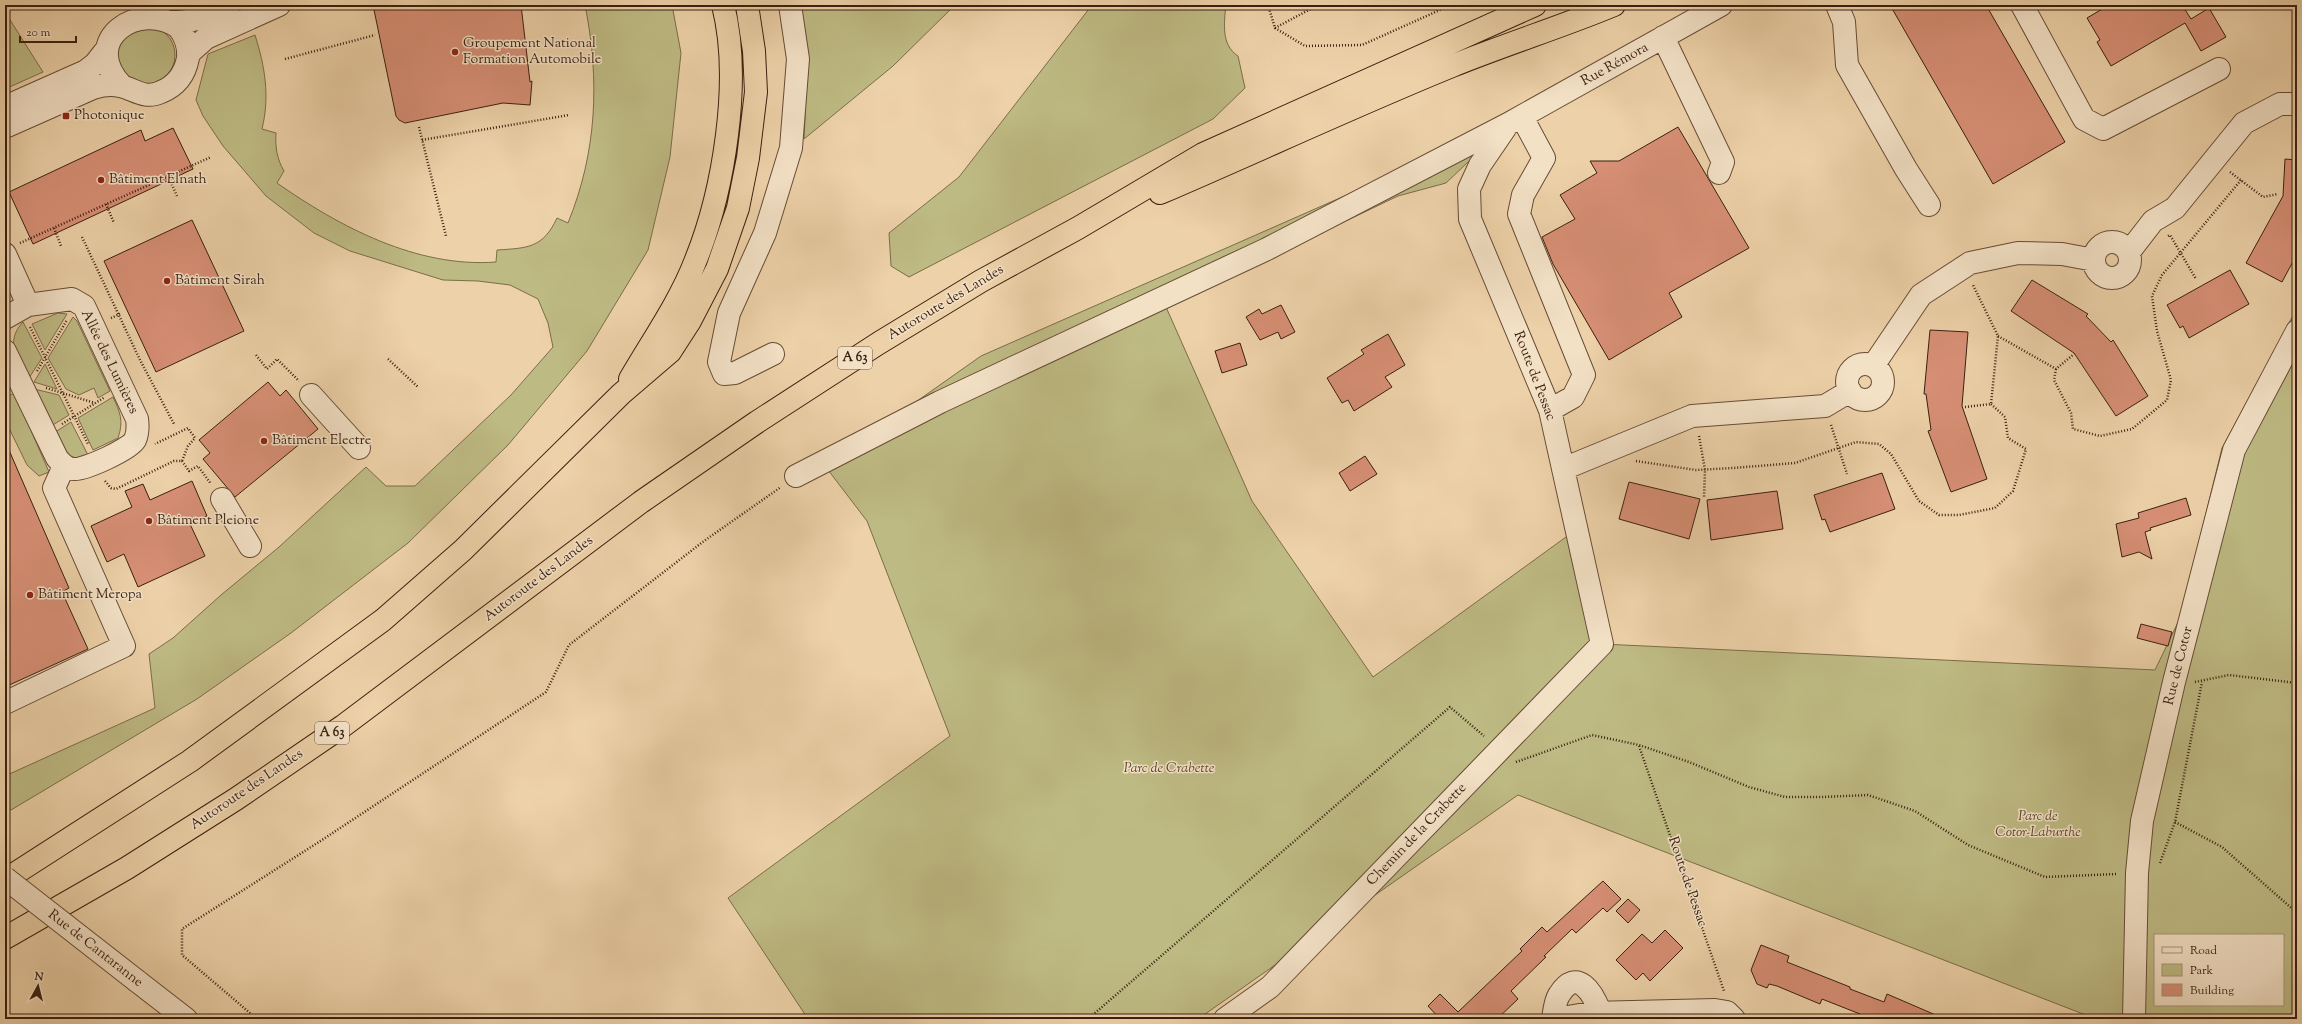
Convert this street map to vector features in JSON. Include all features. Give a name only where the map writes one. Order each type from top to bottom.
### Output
[{"type":"highway","points":[[621,394],[678,297],[695,263],[710,219],[722,166],[728,113],[730,60],[723,5]]},
{"type":"highway","points":[[5,879],[190,761],[383,620],[463,550],[621,394],[670,352],[690,321],[717,269],[738,208],[748,158],[756,92],[754,51],[747,5]]},
{"type":"highway","points":[[1078,228],[1203,154],[1535,5]]},
{"type":"highway","points":[[1078,228],[1451,66],[1573,22],[1614,5]]},
{"type":"highway","name":"Autoroute des Landes","points":[[5,938],[133,864],[236,799],[337,730],[641,502],[756,422],[879,342],[981,281],[1078,228]]},
{"type":"street","points":[[173,22],[188,23],[230,5]]},
{"type":"street","points":[[773,354],[735,374],[724,374],[719,362],[729,313],[765,233],[791,148],[798,59],[790,5]]},
{"type":"street","name":"Rue Rémora","points":[[796,476],[940,402],[1267,249],[1515,120],[1721,5]]},
{"type":"street","points":[[1837,5],[1844,22],[1847,65],[1906,169],[1929,204]]},
{"type":"street","points":[[2022,5],[2084,119],[2103,129],[2220,69]]},
{"type":"street","points":[[137,9],[151,12],[173,22],[181,31],[186,42],[188,54],[186,67],[180,78],[171,88],[159,93],[146,95],[133,93],[122,86],[112,76],[107,64],[106,50],[109,38],[116,26],[137,9]]},
{"type":"street","points":[[188,54],[206,38],[271,15]]},
{"type":"street","points":[[1663,37],[1723,162],[1719,173]]},
{"type":"street","points":[[5,106],[86,71],[96,64],[106,50]]},
{"type":"street","points":[[5,127],[93,88],[105,85],[122,86]]},
{"type":"street","points":[[1563,469],[1695,416],[1824,406],[1850,392],[1855,397],[1868,400],[1880,392],[1883,379],[1880,373],[1873,366],[1921,295],[1970,263],[2018,253],[2062,254],[2094,260],[2099,248],[2111,242],[2135,244],[2153,221],[2175,208],[2244,123],[2280,104],[2297,104]]},
{"type":"street","points":[[1515,120],[1544,158],[1522,195],[1519,214],[1584,374],[1573,397],[1550,410]]},
{"type":"street","name":"Route de Pessac","points":[[1515,120],[1480,165],[1469,189],[1470,219],[1550,410],[1602,644]]},
{"type":"street","points":[[12,249],[18,310]]},
{"type":"street","name":"Allée des Lumières","points":[[18,310],[72,299],[84,306],[137,419],[138,429],[134,441],[126,449],[97,462],[75,469],[64,466]]},
{"type":"street","name":"Rue de Cotor","points":[[2134,1019],[2137,873],[2142,821],[2174,682],[2234,450],[2297,332]]},
{"type":"street","points":[[5,351],[26,385],[45,434],[57,458],[64,466],[54,488],[124,646],[5,703]]},
{"type":"street","points":[[311,395],[359,448]]},
{"type":"street","points":[[222,499],[250,546]]},
{"type":"street","name":"Chemin de la Crabette","points":[[1225,1019],[1270,987],[1602,644]]},
{"type":"street","name":"Rue de Cantaranne","points":[[5,879],[186,1019]]},
{"type":"street","points":[[1600,1012],[1594,997],[1584,985],[1577,982],[1567,985],[1558,996],[1554,1019],[1573,1014],[1600,1012],[1715,1010],[1727,1012],[1734,1019]]},
{"type":"path","points":[[1268,5],[1275,28],[1304,46],[1362,45],[1451,5]]},
{"type":"path","points":[[1275,28],[1318,5]]},
{"type":"path","points":[[285,59],[375,35]]},
{"type":"path","points":[[422,140],[569,115]]},
{"type":"path","points":[[419,127],[446,236]]},
{"type":"path","points":[[12,249],[54,228],[211,157]]},
{"type":"path","points":[[2214,160],[2263,197],[2278,194]]},
{"type":"path","points":[[168,176],[176,196]]},
{"type":"path","points":[[2074,354],[2056,370],[2054,380],[2071,413],[2073,429],[2100,436],[2132,429],[2168,400],[2171,380],[2157,331],[2152,296],[2162,275],[2241,180]]},
{"type":"path","points":[[106,204],[114,223]]},
{"type":"path","points":[[54,228],[61,246]]},
{"type":"path","points":[[2135,244],[2156,241],[2170,235],[2196,279]]},
{"type":"path","points":[[82,237],[140,360],[174,424]]},
{"type":"path","points":[[1964,266],[1998,336],[1991,404]]},
{"type":"path","points":[[84,306],[72,313],[45,358],[26,385],[62,393],[94,403]]},
{"type":"path","points":[[18,310],[45,358],[97,462],[107,486],[116,489],[174,461],[182,461]]},
{"type":"path","points":[[1998,336],[2056,370]]},
{"type":"path","points":[[256,355],[267,369],[278,359],[311,395]]},
{"type":"path","points":[[388,359],[418,387]]},
{"type":"path","points":[[45,434],[122,387]]},
{"type":"path","points":[[1619,446],[1637,462],[1705,470],[1795,463],[1856,442],[1879,444],[1891,454],[1919,501],[1939,515],[1958,515],[1995,508],[2013,491],[2026,449],[2008,438],[2006,416],[1991,404],[1965,407]]},
{"type":"path","points":[[1824,406],[1848,474]]},
{"type":"path","points":[[1695,416],[1705,470],[1704,497]]},
{"type":"path","points":[[151,446],[188,428],[195,438],[188,446],[182,461]]},
{"type":"path","points":[[182,461],[189,471],[198,466],[222,499]]},
{"type":"path","points":[[258,1019],[182,955],[182,929],[329,836],[546,692],[569,645],[704,542],[796,476]]},
{"type":"path","points":[[2174,682],[2202,682],[2229,676],[2297,683]]},
{"type":"path","points":[[1088,1019],[1450,707],[1517,763],[1592,735],[1639,745],[1689,762],[1749,787],[1785,796],[1823,797],[1868,795],[1915,811],[1968,845],[2045,877],[2137,873],[2157,870],[2175,822],[2202,682]]},
{"type":"path","name":"Route de Pessac","points":[[1639,745],[1734,1019]]},
{"type":"path","points":[[2175,822],[2222,847],[2297,913]]},
{"type":"green space","points":[[585,5],[672,5],[681,53],[670,157],[648,250],[587,351],[508,445],[408,543],[291,633],[197,699],[11,810],[5,806],[5,776],[155,708],[149,654],[173,638],[221,595],[279,547],[366,467],[386,486],[415,486],[511,395],[553,347],[548,323],[538,299],[510,285],[478,281],[443,280],[350,251],[314,233],[266,196],[223,146],[203,116],[196,100],[208,54],[255,35],[264,70],[266,93],[266,105],[262,129],[276,133],[277,153],[284,171],[277,183],[327,215],[380,241],[409,251],[437,258],[466,262],[496,262],[497,250],[526,247],[540,241],[552,228],[557,218],[568,223],[578,196],[585,170],[593,116],[593,61]]},
{"type":"green space","points":[[796,5],[955,5],[893,66],[804,139],[807,75]]},
{"type":"green space","points":[[1092,5],[1226,5],[1224,26],[1226,40],[1238,56],[1245,88],[1213,119],[909,277],[891,266],[889,233],[959,177]]},
{"type":"green space","points":[[5,12],[43,72],[5,89]]},
{"type":"green space","points":[[146,26],[157,28],[170,39],[173,44],[175,55],[173,66],[162,79],[157,82],[146,84],[135,82],[122,71],[119,66],[117,55],[119,44],[130,31],[135,28]]},
{"type":"green space","name":"Parc de Crabette","points":[[1508,124],[1446,183],[1398,196],[1166,307],[1252,501],[1373,677],[1577,529],[1602,644],[2155,670],[2181,616],[2222,448],[2297,308],[2297,1019],[2096,1019],[1518,795],[1198,1019],[808,1019],[728,898],[950,736],[867,521],[825,466],[981,356]]},
{"type":"green space","points":[[58,313],[67,314],[45,350],[32,324]]},
{"type":"green space","points":[[73,317],[77,321],[110,391],[98,398],[94,388],[79,395],[66,389],[48,358]]},
{"type":"green space","points":[[23,322],[42,358],[27,381],[14,352],[14,337],[17,329]]},
{"type":"green space","points":[[45,364],[57,389],[34,382]]},
{"type":"green space","points":[[30,388],[59,395],[69,415],[48,428]]},
{"type":"green space","points":[[15,393],[49,472],[39,476],[27,465],[5,420],[5,397]]},
{"type":"green space","points":[[113,397],[118,407],[121,422],[118,438],[93,450],[78,418]]},
{"type":"green space","points":[[71,422],[89,457],[75,458],[66,454],[52,434]]},
{"type":"building","name":"Groupement National Formation Automobile","points":[[373,5],[521,5],[530,82],[532,81],[530,105],[503,103],[405,123],[399,120],[396,116]]},
{"type":"building","points":[[1890,5],[1986,5],[2065,142],[1993,184]]},
{"type":"building","points":[[2109,5],[2182,5],[2191,19],[2209,8],[2226,37],[2201,51],[2185,23],[2111,66],[2097,42],[2100,40],[2087,18]]},
{"type":"building","points":[[1678,127],[1749,248],[1669,293],[1682,317],[1609,360],[1553,264],[1542,237],[1575,219],[1560,195],[1597,173],[1590,161],[1619,161]]},
{"type":"building","name":"Bâtiment Elnath","points":[[173,128],[193,169],[33,244],[9,192],[141,130],[145,141]]},
{"type":"building","points":[[2285,159],[2297,160],[2297,254],[2282,282],[2246,263],[2283,196]]},
{"type":"building","name":"Bâtiment Sirah","points":[[192,220],[244,331],[156,372],[104,261]]},
{"type":"building","points":[[2230,270],[2249,304],[2189,338],[2183,326],[2180,328],[2167,305]]},
{"type":"building","points":[[2032,280],[2088,314],[2086,316],[2111,342],[2113,340],[2148,396],[2116,416],[2074,353],[2011,311]]},
{"type":"building","points":[[1281,305],[1295,332],[1281,339],[1278,332],[1260,340],[1246,317],[1259,309],[1262,314]]},
{"type":"building","points":[[1930,330],[1968,332],[1962,406],[1987,479],[1951,492],[1928,431],[1931,430],[1926,394],[1924,394]]},
{"type":"building","points":[[1388,334],[1405,365],[1385,377],[1392,387],[1354,411],[1348,400],[1342,403],[1327,378],[1364,354],[1361,350]]},
{"type":"building","points":[[1240,343],[1247,365],[1222,373],[1215,351]]},
{"type":"building","name":"Bâtiment Electre","points":[[268,382],[280,396],[286,390],[318,429],[235,497],[203,459],[210,453],[199,440]]},
{"type":"building","name":"Bâtiment Meropa","points":[[5,441],[69,588],[62,592],[88,649],[5,687]]},
{"type":"building","points":[[1365,456],[1377,474],[1350,491],[1339,473]]},
{"type":"building","points":[[1882,473],[1895,509],[1830,532],[1825,519],[1822,520],[1814,495]]},
{"type":"building","name":"Bâtiment Pleione","points":[[192,481],[207,516],[190,524],[205,556],[138,587],[124,554],[107,562],[91,526],[132,507],[125,491],[143,484],[150,500]]},
{"type":"building","points":[[1629,482],[1700,499],[1689,539],[1619,519]]},
{"type":"building","points":[[1777,491],[1783,529],[1711,540],[1707,500]]},
{"type":"building","points":[[2186,498],[2191,515],[2150,528],[2151,530],[2145,532],[2152,559],[2139,552],[2122,557],[2116,524],[2139,518],[2138,513]]},
{"type":"building","points":[[2141,624],[2172,632],[2168,646],[2137,638]]},
{"type":"building","points":[[1603,881],[1621,899],[1607,912],[1603,908],[1576,933],[1572,929],[1544,956],[1546,957],[1511,991],[1518,999],[1497,1019],[1440,1019],[1428,1006],[1440,994],[1458,1012],[1522,951],[1520,949],[1542,927],[1547,932]]},
{"type":"building","points":[[1628,899],[1640,910],[1628,923],[1616,911]]},
{"type":"building","points":[[1665,930],[1683,948],[1650,981],[1643,973],[1636,980],[1616,960],[1642,934],[1652,943]]},
{"type":"building","points":[[1761,945],[1789,956],[1787,962],[1850,987],[1850,989],[1884,1002],[1887,994],[1945,1019],[1858,1019],[1860,1014],[1822,999],[1820,1004],[1777,986],[1769,984],[1767,988],[1757,984],[1751,970]]},
{"type":"place","name":"Groupement National Formation Automobile","points":[[455,52]]},
{"type":"place","name":"Photonique","points":[[66,116]]},
{"type":"place","name":"Bâtiment Elnath","points":[[101,180]]},
{"type":"place","name":"Bâtiment Sirah","points":[[167,281]]},
{"type":"place","name":"Bâtiment Electre","points":[[264,441]]},
{"type":"place","name":"Bâtiment Pleione","points":[[149,521]]},
{"type":"place","name":"Bâtiment Meropa","points":[[30,595]]},
{"type":"park label","name":"Parc de Cotor-Laburthe","points":[[2038,826]]}]
